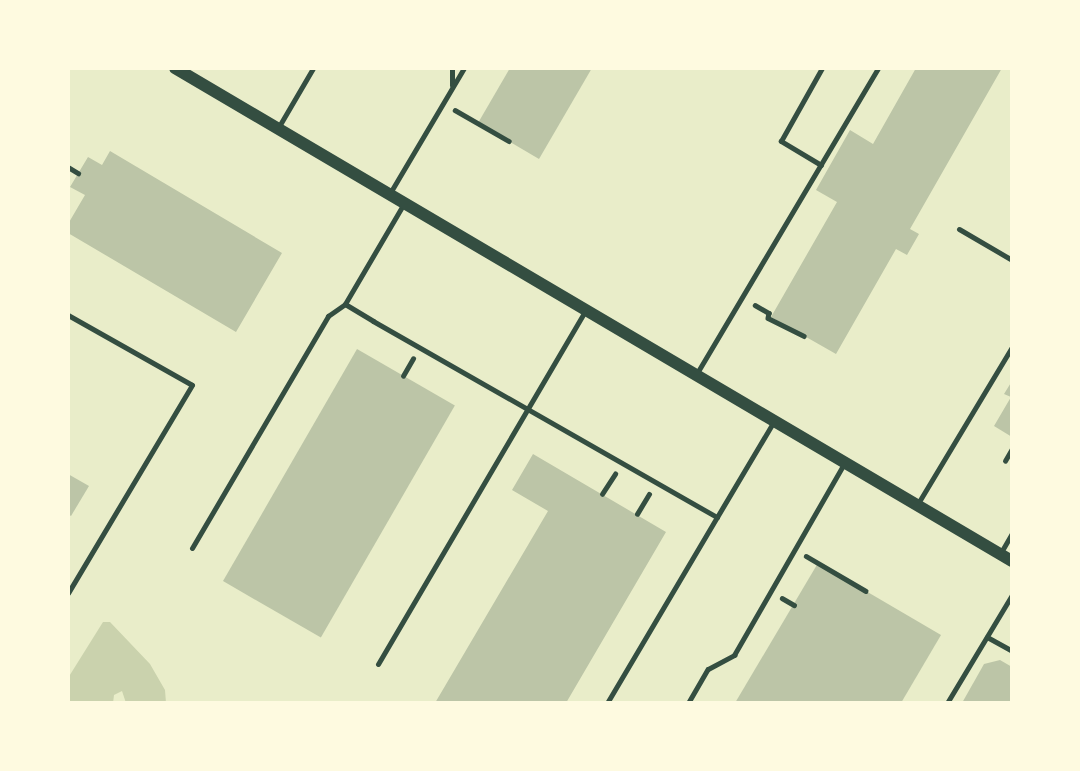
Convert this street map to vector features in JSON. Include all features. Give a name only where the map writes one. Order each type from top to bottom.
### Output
[{"type":"street","points":[[175,68],[697,373],[1012,561]]},
{"type":"lane","points":[[278,128],[313,68]]},
{"type":"lane","points":[[452,68],[452,88]]},
{"type":"lane","points":[[390,193],[464,68]]},
{"type":"lane","points":[[821,165],[781,141],[822,68]]},
{"type":"lane","points":[[697,373],[878,68]]},
{"type":"lane","points":[[192,548],[328,316],[345,304],[404,202]]},
{"type":"lane","points":[[959,229],[1012,260]]},
{"type":"lane","points":[[345,304],[717,517]]},
{"type":"lane","points":[[377,664],[587,309]]},
{"type":"lane","points":[[68,315],[192,385],[68,593]]},
{"type":"lane","points":[[917,505],[1012,347]]},
{"type":"lane","points":[[607,703],[775,419]]},
{"type":"lane","points":[[688,703],[708,669],[734,655],[846,462]]},
{"type":"lane","points":[[1000,554],[1012,533]]},
{"type":"lane","points":[[947,703],[1012,595]]},
{"type":"lane","points":[[987,637],[1012,652]]},
{"type":"path","points":[[474,121],[509,141]]},
{"type":"path","points":[[68,167],[78,173]]},
{"type":"path","points":[[769,313],[768,318],[804,336]]},
{"type":"path","points":[[403,376],[412,360]]},
{"type":"path","points":[[1005,461],[1012,449]]},
{"type":"path","points":[[602,494],[621,463]]},
{"type":"path","points":[[637,514],[655,482]]},
{"type":"path","points":[[818,563],[866,591]]},
{"type":"green space","points":[[103,622],[110,622],[150,664],[165,690],[166,703],[126,703],[122,691],[114,695],[113,703],[68,703],[68,678]]},
{"type":"building","points":[[510,68],[592,68],[539,159],[478,123]]},
{"type":"building","points":[[916,68],[1002,68],[910,229],[919,234],[907,255],[896,249],[836,354],[771,317],[837,202],[816,190],[850,130],[873,144]]},
{"type":"building","points":[[110,151],[282,253],[236,332],[68,233],[68,224],[85,195],[70,187],[88,157],[102,165]]},
{"type":"building","points":[[357,349],[455,406],[321,638],[223,581]]},
{"type":"building","points":[[1012,381],[1012,437],[994,426],[1011,397],[1004,394]]},
{"type":"building","points":[[533,454],[666,532],[566,703],[435,703],[548,511],[512,490]]},
{"type":"building","points":[[68,474],[89,486],[71,516],[68,514]]},
{"type":"building","points":[[818,563],[941,635],[901,703],[735,703]]},
{"type":"building","points":[[1000,660],[1012,667],[1012,703],[962,703],[984,664]]}]
